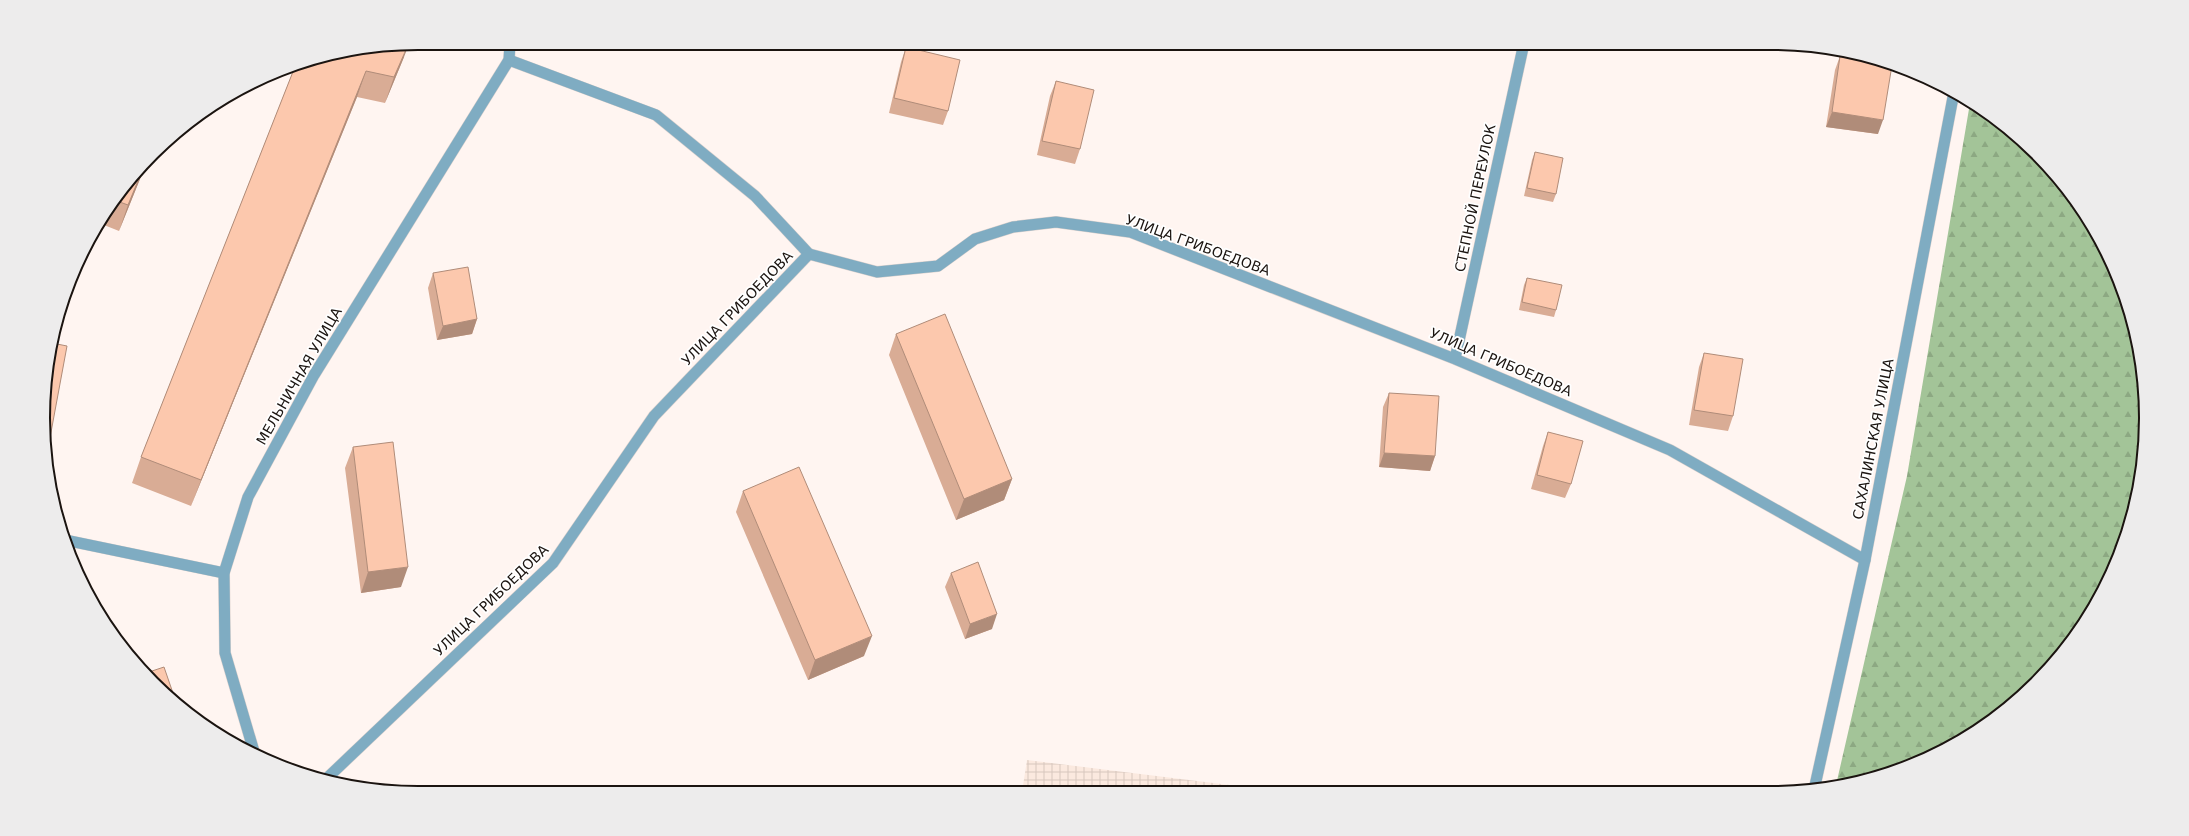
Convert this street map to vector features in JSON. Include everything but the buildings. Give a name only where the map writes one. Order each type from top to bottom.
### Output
[{"type":"street","name":"МЕЛЬНИЧНАЯ УЛИЦА","points":[[253,747],[225,652],[224,573],[248,497],[314,375],[509,60],[510,50]]},
{"type":"street","name":"СТЕПНОЙ ПЕРЕУЛОК","points":[[1456,359],[1522,50]]},
{"type":"street","points":[[509,60],[656,115],[755,196],[809,254]]},
{"type":"street","name":"САХАЛИНСКАЯ УЛИЦА","points":[[1815,783],[1865,560],[1953,98]]},
{"type":"street","name":"УЛИЦА ГРИБОЕДОВА","points":[[330,775],[553,563],[654,416],[809,254],[877,272],[938,266],[975,239],[1013,227],[1056,222],[1130,232],[1456,359],[1670,450],[1865,560]]},
{"type":"street","points":[[72,541],[224,573]]},
{"type":"shaded area","points":[[1027,760],[1238,786],[1023,786]]},
{"type":"green space","points":[[1969,108],[2014,141],[2048,175],[2063,194],[2090,234],[2111,277],[2126,323],[2136,370],[2139,418],[2136,466],[2132,490],[2111,559],[2090,602],[2063,642],[2048,661],[2014,695],[1975,724],[1934,748],[1889,766],[1837,780],[1907,476]]}]
